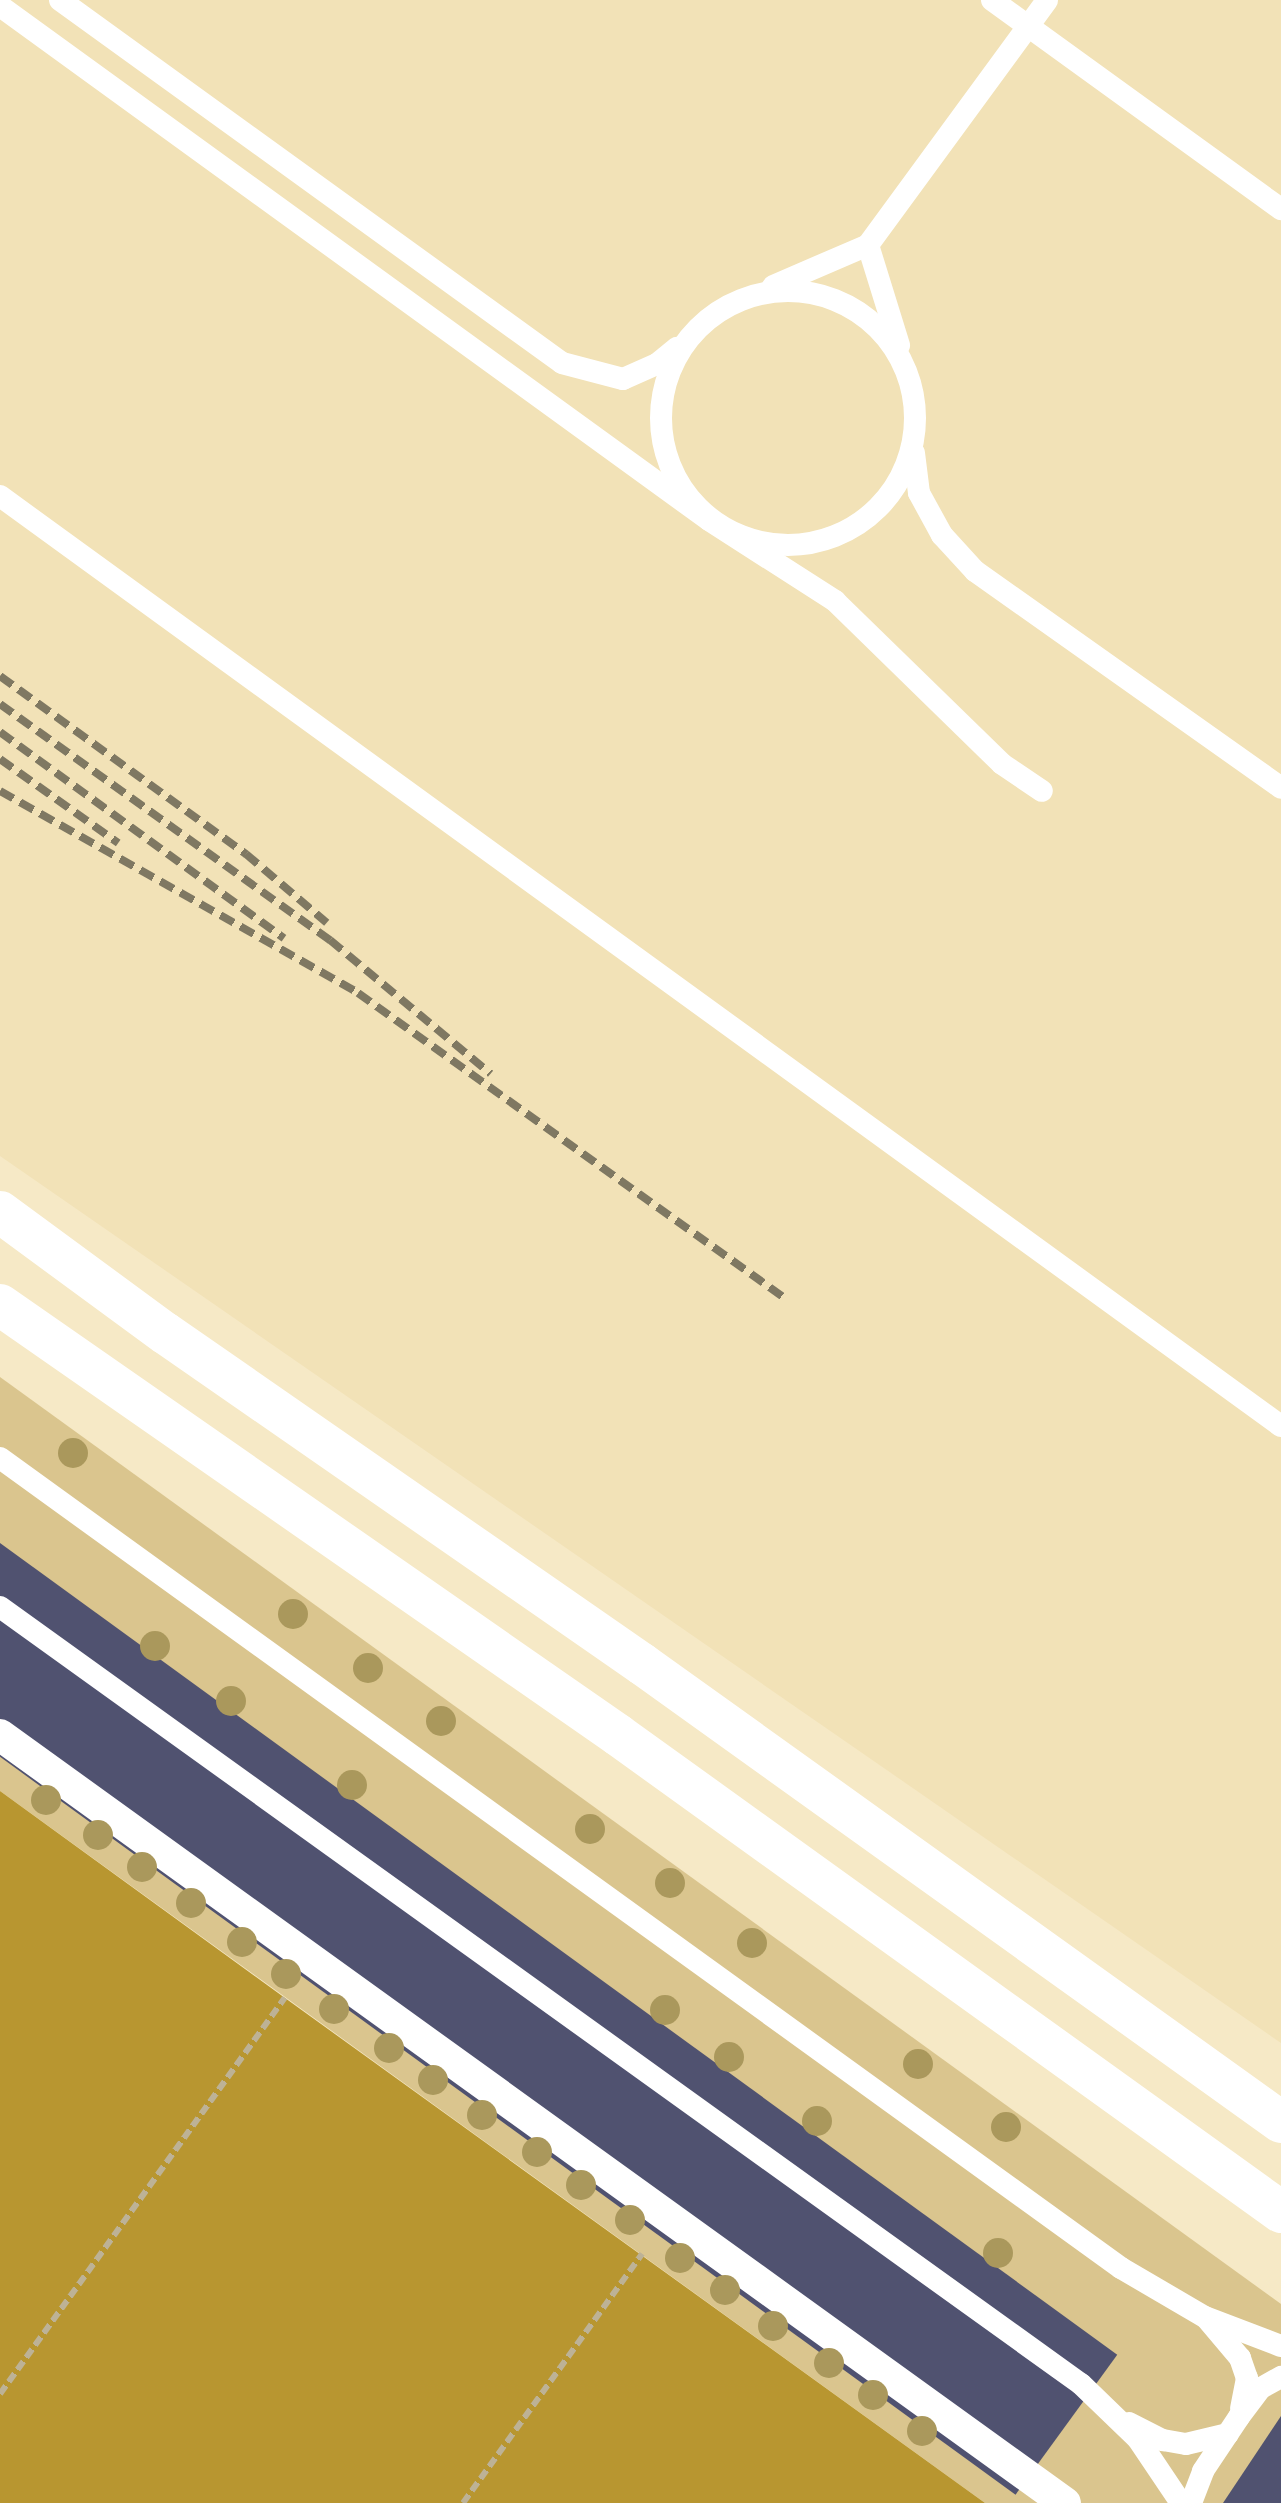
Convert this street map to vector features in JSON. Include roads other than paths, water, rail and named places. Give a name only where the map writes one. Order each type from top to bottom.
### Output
[{"type":"street","points":[[0,1212],[1281,2122]]},
{"type":"street","points":[[0,1305],[618,1735],[1281,2212]]},
{"type":"street","points":[[0,1735],[1065,2503]]},
{"type":"lane","points":[[60,0],[562,363],[623,379],[657,364],[717,312],[868,245],[1047,0]]},
{"type":"lane","points":[[992,0],[1281,208]]},
{"type":"lane","points":[[0,6],[710,520],[835,602],[1002,764],[1042,791]]},
{"type":"lane","points":[[868,245],[917,405],[914,450],[919,493],[942,535],[975,571],[1281,788]]},
{"type":"lane","points":[[754,295],[798,290],[842,302],[878,326],[904,362]]},
{"type":"lane","points":[[687,339],[668,374],[660,413],[663,440],[682,490],[710,520],[745,539],[784,547],[825,542],[865,522],[896,490],[914,450]]},
{"type":"lane","points":[[0,496],[1281,1426]]},
{"type":"lane","points":[[0,1458],[1121,2268],[1205,2316],[1281,2346]]},
{"type":"lane","points":[[0,1606],[1081,2384],[1160,2466],[1181,2503]]},
{"type":"lane","points":[[1205,2316],[1228,2339],[1247,2378],[1233,2426]]},
{"type":"lane","points":[[1191,2503],[1203,2471],[1260,2388],[1281,2377]]},
{"type":"lane","points":[[1109,2410],[1142,2430],[1186,2444],[1233,2426]]},
{"type":"railway","points":[[0,676],[246,854],[327,923]]},
{"type":"railway","points":[[0,704],[330,940],[491,1074]]},
{"type":"railway","points":[[0,732],[284,938]]},
{"type":"railway","points":[[0,759],[118,843]]},
{"type":"railway","points":[[0,791],[358,993],[786,1299]]}]
